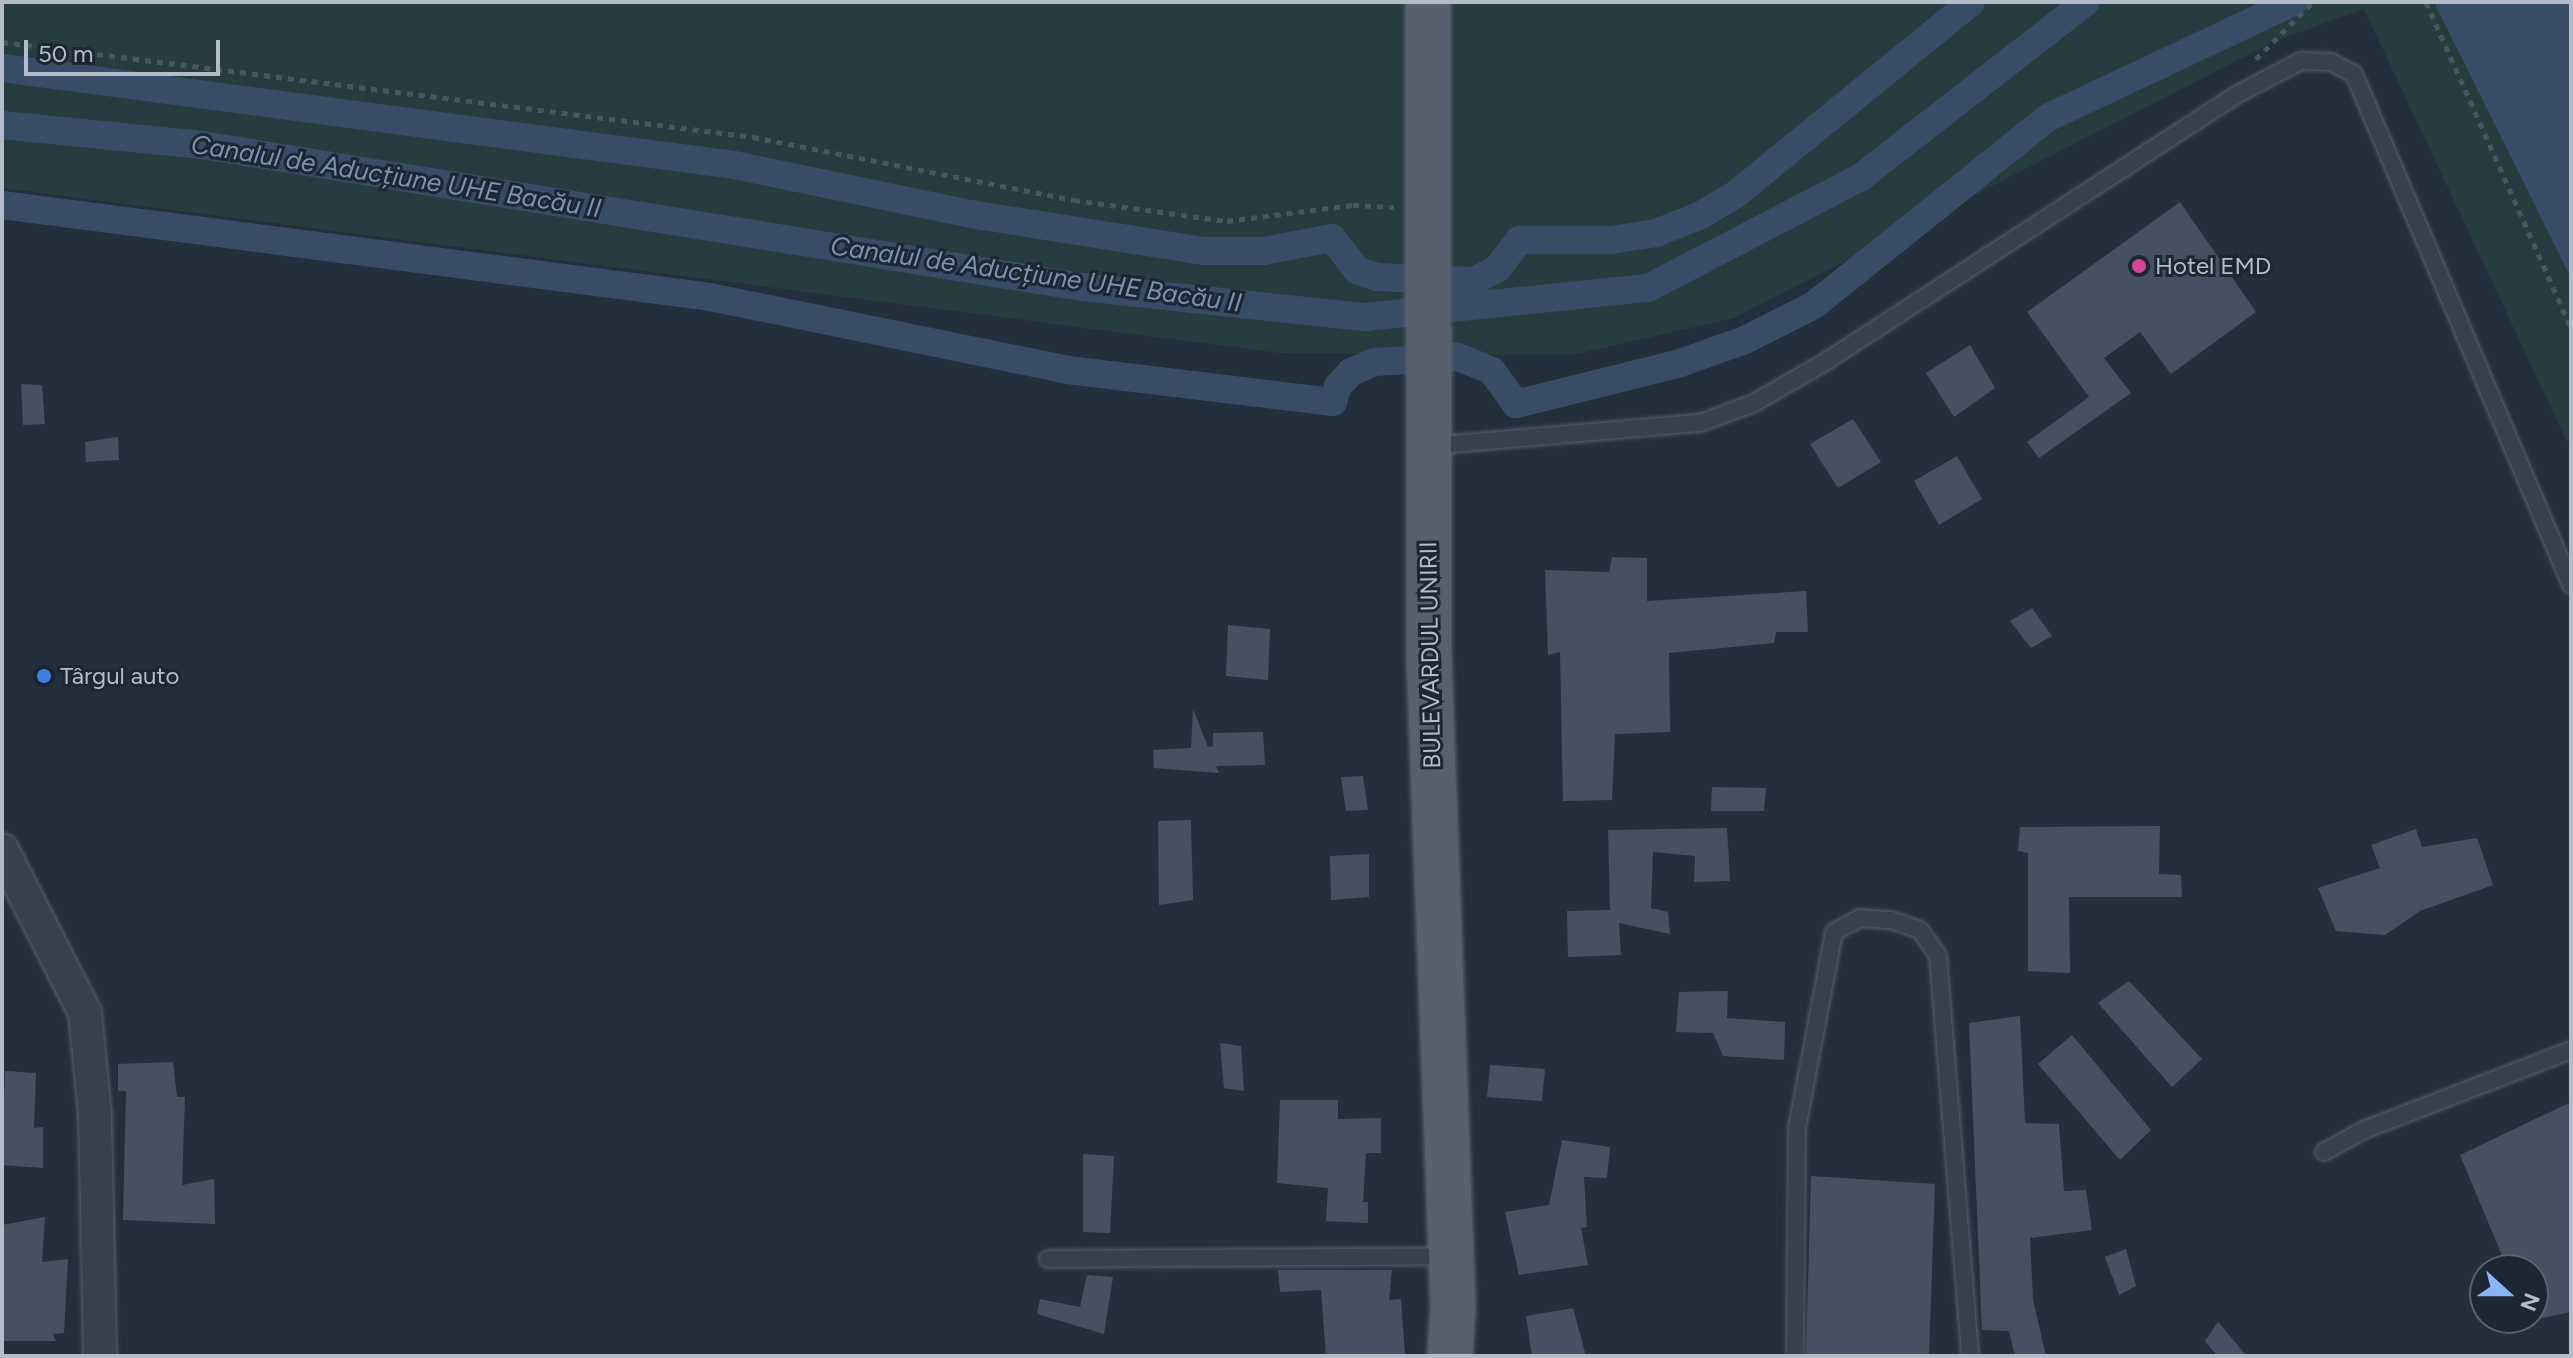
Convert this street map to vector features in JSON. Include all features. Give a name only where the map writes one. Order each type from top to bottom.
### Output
[{"type":"main road","name":"BULEVARDUL UNIRII","points":[[1428,2],[1429,658],[1453,1307],[1450,1356]]},
{"type":"main road","name":"BULEVARDUL UNIRII","points":[[1453,1307],[1473,1356]]},
{"type":"street","points":[[2,850],[85,1013],[95,1115],[100,1356]]},
{"type":"lane","points":[[1428,446],[1700,423],[1754,403],[1825,362],[2236,95],[2301,61],[2331,62],[2354,74],[2571,585]]},
{"type":"lane","points":[[1795,1356],[1797,1128],[1834,932],[1860,918],[1920,930],[1938,956],[1970,1356]]},
{"type":"lane","points":[[2324,1152],[2364,1130],[2571,1050]]},
{"type":"lane","points":[[1048,1259],[1451,1256]]},
{"type":"path","points":[[2236,95],[2253,63],[2313,2]]},
{"type":"path","points":[[2426,2],[2571,328]]},
{"type":"path","points":[[2,42],[753,137],[1074,200],[1227,221],[1353,205],[1427,208]]},
{"type":"green space","points":[[2,2],[2571,2],[2571,450],[2364,9],[2275,41],[1734,318],[1572,355],[1279,353],[2,188]]},
{"type":"water","points":[[2434,2],[2571,2],[2571,278]]},
{"type":"building","points":[[2180,202],[2256,312],[2171,374],[2140,332],[2104,358],[2131,393],[2039,458],[2027,442],[2089,397],[2027,312]]},
{"type":"building","points":[[1970,345],[1995,388],[1954,417],[1926,373]]},
{"type":"building","points":[[21,384],[42,385],[45,424],[23,425]]},
{"type":"building","points":[[1853,419],[1881,462],[1838,488],[1810,444]]},
{"type":"building","points":[[118,437],[119,460],[86,462],[85,442]]},
{"type":"building","points":[[1957,456],[1982,499],[1939,525],[1914,481]]},
{"type":"building","points":[[1612,557],[1647,558],[1647,601],[1806,591],[1808,632],[1776,632],[1774,643],[1669,653],[1670,732],[1615,734],[1612,800],[1563,801],[1560,652],[1548,655],[1545,570],[1609,572]]},
{"type":"building","points":[[2032,608],[2052,636],[2031,648],[2010,621]]},
{"type":"building","points":[[1228,625],[1270,629],[1268,680],[1226,676]]},
{"type":"building","points":[[1193,709],[1208,747],[1213,746],[1213,733],[1263,732],[1265,765],[1216,766],[1219,773],[1154,768],[1153,750],[1191,748]]},
{"type":"building","points":[[1363,776],[1368,810],[1346,811],[1341,777]]},
{"type":"building","points":[[1712,787],[1766,788],[1764,811],[1711,811]]},
{"type":"building","points":[[1191,820],[1193,900],[1159,905],[1158,821]]},
{"type":"building","points":[[2160,826],[2159,874],[2181,875],[2182,897],[2069,897],[2070,973],[2028,971],[2028,853],[2018,851],[2020,827]]},
{"type":"building","points":[[1727,828],[1730,881],[1694,882],[1695,856],[1653,852],[1651,908],[1668,912],[1670,934],[1619,923],[1621,955],[1568,957],[1567,911],[1610,910],[1608,830]]},
{"type":"building","points":[[2416,829],[2422,847],[2477,838],[2493,885],[2420,911],[2385,935],[2336,931],[2318,888],[2380,868],[2371,845]]},
{"type":"building","points":[[1369,854],[1369,897],[1331,900],[1330,856]]},
{"type":"building","points":[[2129,981],[2202,1059],[2172,1087],[2098,1003]]},
{"type":"building","points":[[1728,991],[1727,1018],[1785,1022],[1784,1060],[1723,1056],[1713,1033],[1676,1032],[1679,992]]},
{"type":"building","points":[[2020,1016],[2025,1123],[2059,1124],[2064,1191],[2086,1190],[2092,1230],[2030,1238],[2033,1300],[2046,1356],[2015,1356],[2009,1331],[1982,1330],[1969,1023]]},
{"type":"building","points":[[2072,1035],[2151,1130],[2120,1160],[2038,1064]]},
{"type":"building","points":[[1220,1043],[1241,1046],[1244,1091],[1224,1088]]},
{"type":"building","points":[[173,1062],[177,1097],[185,1097],[182,1185],[214,1179],[215,1224],[123,1220],[126,1091],[118,1091],[118,1064]]},
{"type":"building","points":[[1490,1065],[1545,1069],[1542,1101],[1487,1097]]},
{"type":"building","points":[[5,1071],[36,1073],[34,1128],[43,1127],[43,1168],[2,1165]]},
{"type":"building","points":[[1280,1100],[1338,1100],[1338,1119],[1381,1118],[1381,1153],[1366,1153],[1363,1202],[1368,1202],[1368,1223],[1326,1221],[1328,1188],[1277,1183]]},
{"type":"building","points":[[2571,1102],[2571,1312],[2549,1317],[2549,1254],[2501,1254],[2460,1155]]},
{"type":"building","points":[[1562,1140],[1610,1147],[1607,1178],[1584,1177],[1587,1227],[1581,1228],[1588,1265],[1519,1275],[1505,1212],[1549,1205]]},
{"type":"building","points":[[1083,1154],[1114,1156],[1110,1233],[1083,1232]]},
{"type":"building","points":[[1811,1176],[1935,1184],[1929,1356],[1806,1356]]},
{"type":"building","points":[[45,1217],[42,1262],[68,1259],[64,1333],[53,1334],[56,1341],[4,1341],[2,1225]]},
{"type":"building","points":[[2126,1249],[2136,1286],[2119,1295],[2105,1257]]},
{"type":"building","points":[[1278,1270],[1392,1270],[1389,1300],[1401,1299],[1405,1356],[1326,1356],[1321,1290],[1280,1292]]},
{"type":"building","points":[[1087,1275],[1113,1277],[1104,1334],[1037,1314],[1040,1299],[1080,1307]]},
{"type":"building","points":[[1573,1308],[1586,1356],[1532,1356],[1526,1316]]},
{"type":"building","points":[[2218,1322],[2247,1356],[2217,1356],[2205,1341]]},
{"type":"waterway","points":[[2,68],[734,165],[970,214],[1204,251],[1264,251],[1332,238],[1357,270],[1376,277],[1474,281],[1498,268],[1519,240],[1611,240],[1656,233],[1701,215],[1736,194],[1971,2]]},
{"type":"waterway","name":"Canalul de Aducțiune UHE Bacău II","points":[[2,125],[202,145],[1082,287],[1365,317],[1648,288],[1861,177],[2086,2]]},
{"type":"waterway","points":[[2,205],[710,297],[1068,370],[1333,402],[1338,386],[1351,372],[1375,362],[1458,357],[1492,371],[1516,404],[1680,363],[1745,340],[1814,305],[2047,118],[2294,2]]},
{"type":"place","name":"Hotel EMD","points":[[2139,266]]},
{"type":"place","name":"Târgul auto","points":[[44,676]]}]
